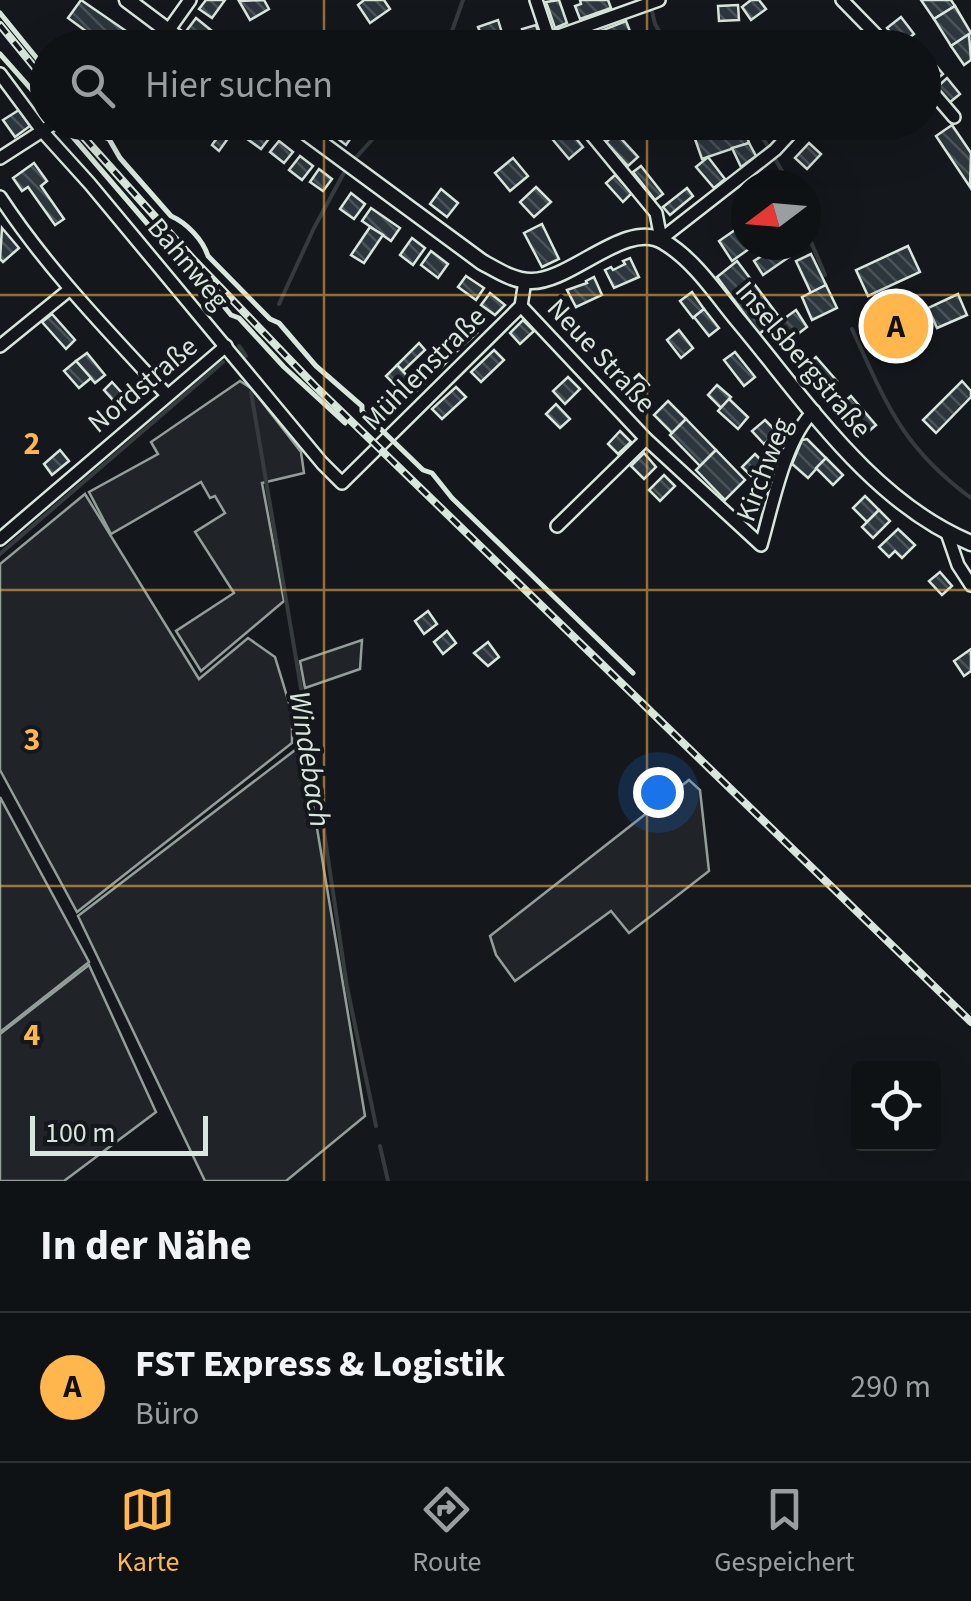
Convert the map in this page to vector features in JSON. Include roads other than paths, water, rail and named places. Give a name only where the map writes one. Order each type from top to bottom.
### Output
[{"type":"street","points":[[128,0],[167,30]]},
{"type":"street","points":[[169,30],[190,0]]},
{"type":"street","points":[[536,0],[546,30]]},
{"type":"street","points":[[842,0],[867,30]]},
{"type":"street","points":[[583,30],[653,2]]},
{"type":"street","name":"Bahnweg","points":[[0,74],[30,114]]},
{"type":"street","points":[[941,102],[954,117]]},
{"type":"street","points":[[0,158],[30,140]]},
{"type":"street","name":"Bahnweg","points":[[50,140],[342,482]]},
{"type":"street","points":[[316,140],[482,262],[525,281],[554,276],[637,237],[661,239],[784,140]]},
{"type":"street","points":[[596,140],[656,214],[661,239]]},
{"type":"street","points":[[0,197],[69,290],[167,395]]},
{"type":"street","name":"Inselsbergstraße","points":[[661,239],[694,267],[814,412],[892,495],[917,516],[971,543]]},
{"type":"street","name":"Mühlenstraße","points":[[342,482],[521,306],[525,281]]},
{"type":"street","points":[[0,346],[69,290]]},
{"type":"street","name":"Neue Straße","points":[[521,306],[646,438],[761,545]]},
{"type":"street","name":"Nordstraße","points":[[0,539],[226,346]]},
{"type":"street","name":"Kirchweg","points":[[761,545],[782,474],[804,420],[814,412]]},
{"type":"street","name":"Neue Straße","points":[[557,526],[646,438]]},
{"type":"street","points":[[947,533],[958,565],[971,585]]},
{"type":"waterway","name":"Windebach","points":[[452,30],[463,0]]},
{"type":"waterway","points":[[651,7],[658,30]]},
{"type":"waterway","name":"Windebach","points":[[352,162],[372,140]]},
{"type":"waterway","points":[[764,140],[781,170]]},
{"type":"waterway","name":"Windebach","points":[[279,304],[346,169]]},
{"type":"waterway","points":[[819,260],[825,275]]},
{"type":"waterway","points":[[852,329],[887,402],[912,442],[971,498]]},
{"type":"waterway","name":"Windebach","points":[[239,346],[246,356]]},
{"type":"waterway","points":[[0,554],[223,362]]},
{"type":"waterway","name":"Windebach","points":[[251,392],[347,987],[376,1126]]},
{"type":"waterway","name":"Windebach","points":[[380,1146],[388,1181]]},
{"type":"railway","points":[[0,25],[30,62]]},
{"type":"railway","points":[[86,140],[315,386],[971,1022]]},
{"type":"place","name":"FST Express & Logistik","points":[[896,326]]}]
